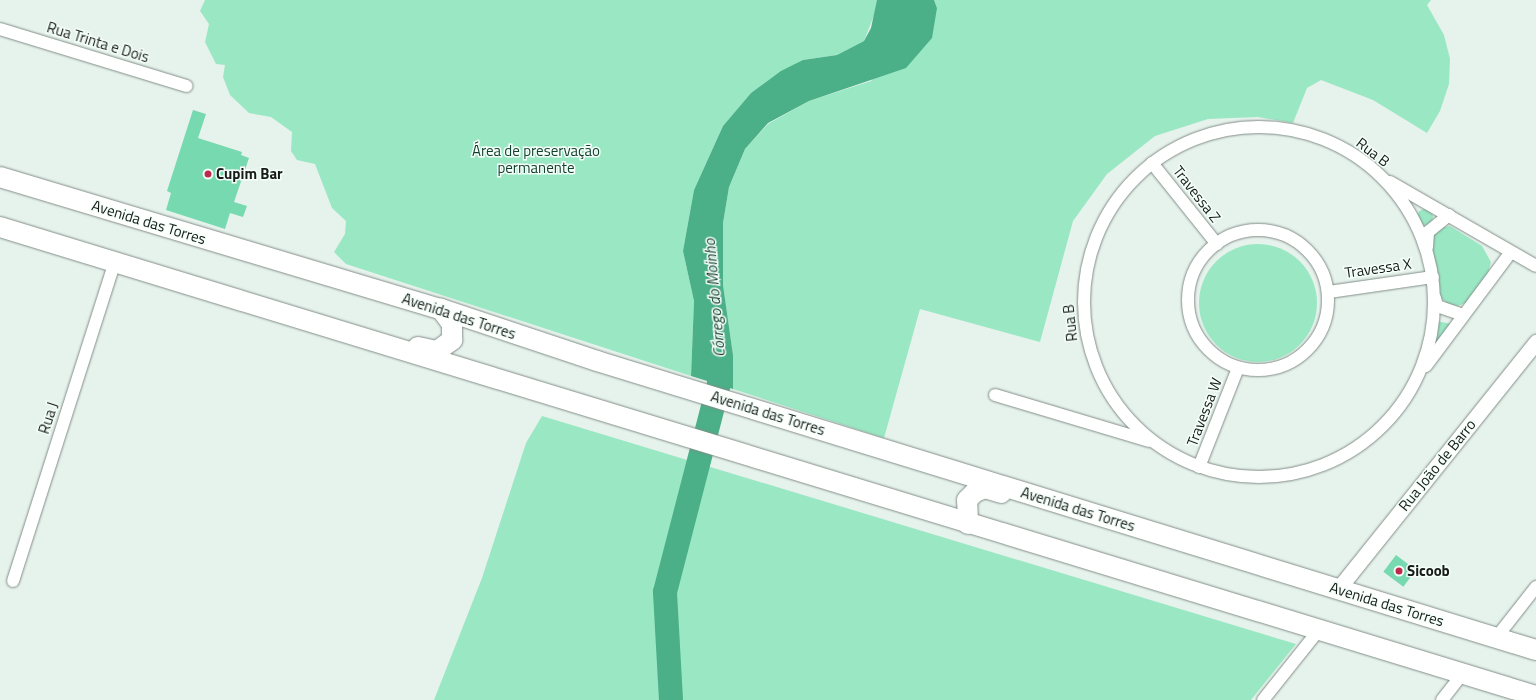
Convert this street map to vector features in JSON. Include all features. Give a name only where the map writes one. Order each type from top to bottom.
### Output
[{"type":"main road","name":"Avenida das Torres","points":[[0,177],[441,309],[597,361],[1536,650]]},
{"type":"main road","points":[[0,227],[114,264],[296,318],[1318,631],[1464,672],[1536,696]]},
{"type":"main road","points":[[296,318],[324,318],[437,351],[452,340],[454,331],[448,316],[441,309]]},
{"type":"main road","points":[[968,524],[967,500],[985,488],[1109,528],[1149,532]]},
{"type":"street","name":"Rua Trinta e Dois","points":[[0,29],[187,86]]},
{"type":"street","name":"Rua B","points":[[995,395],[1153,442],[1200,467],[1231,475],[1263,478],[1295,474],[1326,464],[1354,449],[1380,429],[1401,405],[1418,377],[1431,338],[1435,298],[1433,277],[1427,252],[1416,225],[1401,199],[1382,177],[1336,146],[1284,129],[1228,130],[1176,148],[1152,163],[1128,185],[1100,228],[1086,271],[1083,303],[1086,335],[1100,378],[1129,420],[1153,442]]},
{"type":"street","name":"Travessa Z","points":[[1152,163],[1217,244]]},
{"type":"street","points":[[1382,177],[1536,266]]},
{"type":"street","points":[[1427,252],[1428,232],[1449,215]]},
{"type":"street","points":[[1251,230],[1272,231],[1293,239],[1310,252],[1322,271],[1329,292],[1325,322],[1319,336],[1304,354],[1276,368],[1261,370],[1238,368],[1219,358],[1203,344],[1192,326],[1188,305],[1190,284],[1198,264],[1217,244],[1229,236],[1251,230]]},
{"type":"street","points":[[1418,377],[1511,252]]},
{"type":"street","name":"Rua J","points":[[13,581],[114,264]]},
{"type":"street","name":"Travessa X","points":[[1329,292],[1433,277]]},
{"type":"street","points":[[1435,298],[1437,306],[1463,315]]},
{"type":"street","name":"Rua João de Barro","points":[[1338,589],[1536,342]]},
{"type":"street","name":"Travessa W","points":[[1200,467],[1238,368]]},
{"type":"street","points":[[1496,638],[1536,587]]},
{"type":"street","points":[[1263,700],[1318,631]]},
{"type":"street","points":[[1442,700],[1464,672]]},
{"type":"green space","name":"Área de preservação permanente","points":[[205,0],[877,0],[878,5],[864,41],[837,55],[803,60],[751,93],[723,126],[694,190],[683,251],[694,301],[691,376],[346,264],[334,252],[345,234],[346,221],[332,208],[315,164],[297,160],[291,151],[292,132],[271,117],[249,113],[230,95],[223,77],[225,65],[216,64],[205,42],[209,24],[200,11]]},
{"type":"green space","points":[[934,0],[1431,0],[1427,5],[1444,35],[1450,59],[1449,84],[1440,111],[1427,133],[1373,100],[1321,80],[1307,88],[1293,123],[1258,117],[1208,119],[1155,136],[1107,174],[1073,221],[1040,342],[920,309],[884,438],[733,389],[733,355],[723,285],[723,223],[729,187],[745,149],[768,124],[809,101],[871,81],[937,8]]},
{"type":"green space","points":[[1422,209],[1428,209],[1433,214],[1431,223],[1428,225],[1422,225],[1417,220],[1417,214]]},
{"type":"green space","points":[[1450,226],[1482,246],[1491,262],[1488,273],[1468,302],[1458,306],[1448,304],[1441,298],[1431,246],[1433,236],[1440,228]]},
{"type":"green space","points":[[1258,244],[1281,248],[1300,261],[1313,280],[1317,303],[1313,326],[1300,345],[1281,358],[1258,362],[1235,358],[1216,345],[1203,326],[1199,303],[1203,280],[1216,261],[1235,248]]},
{"type":"green space","points":[[1435,321],[1453,324],[1431,348]]},
{"type":"green space","points":[[542,416],[1296,644],[1251,700],[434,700],[482,578],[526,443]]},
{"type":"water","points":[[877,0],[934,0],[937,8],[932,38],[906,68],[809,101],[768,123],[745,149],[729,187],[723,223],[723,285],[733,355],[733,389],[691,376],[694,301],[683,251],[694,190],[723,126],[751,93],[781,71],[803,60],[837,55],[864,41],[871,28]]},
{"type":"building","name":"Cupim Bar","points":[[193,110],[206,114],[198,138],[242,152],[241,155],[249,158],[234,202],[247,206],[243,217],[230,213],[225,229],[166,210],[171,193],[167,191]]},
{"type":"building","name":"Sicoob","points":[[1396,555],[1416,570],[1403,587],[1383,572]]},
{"type":"waterway","name":"Córrego do Moinho","points":[[671,700],[665,592],[721,375],[718,351]]},
{"type":"place","name":"Cupim Bar","points":[[208,174]]},
{"type":"place","name":"Sicoob","points":[[1399,571]]}]
